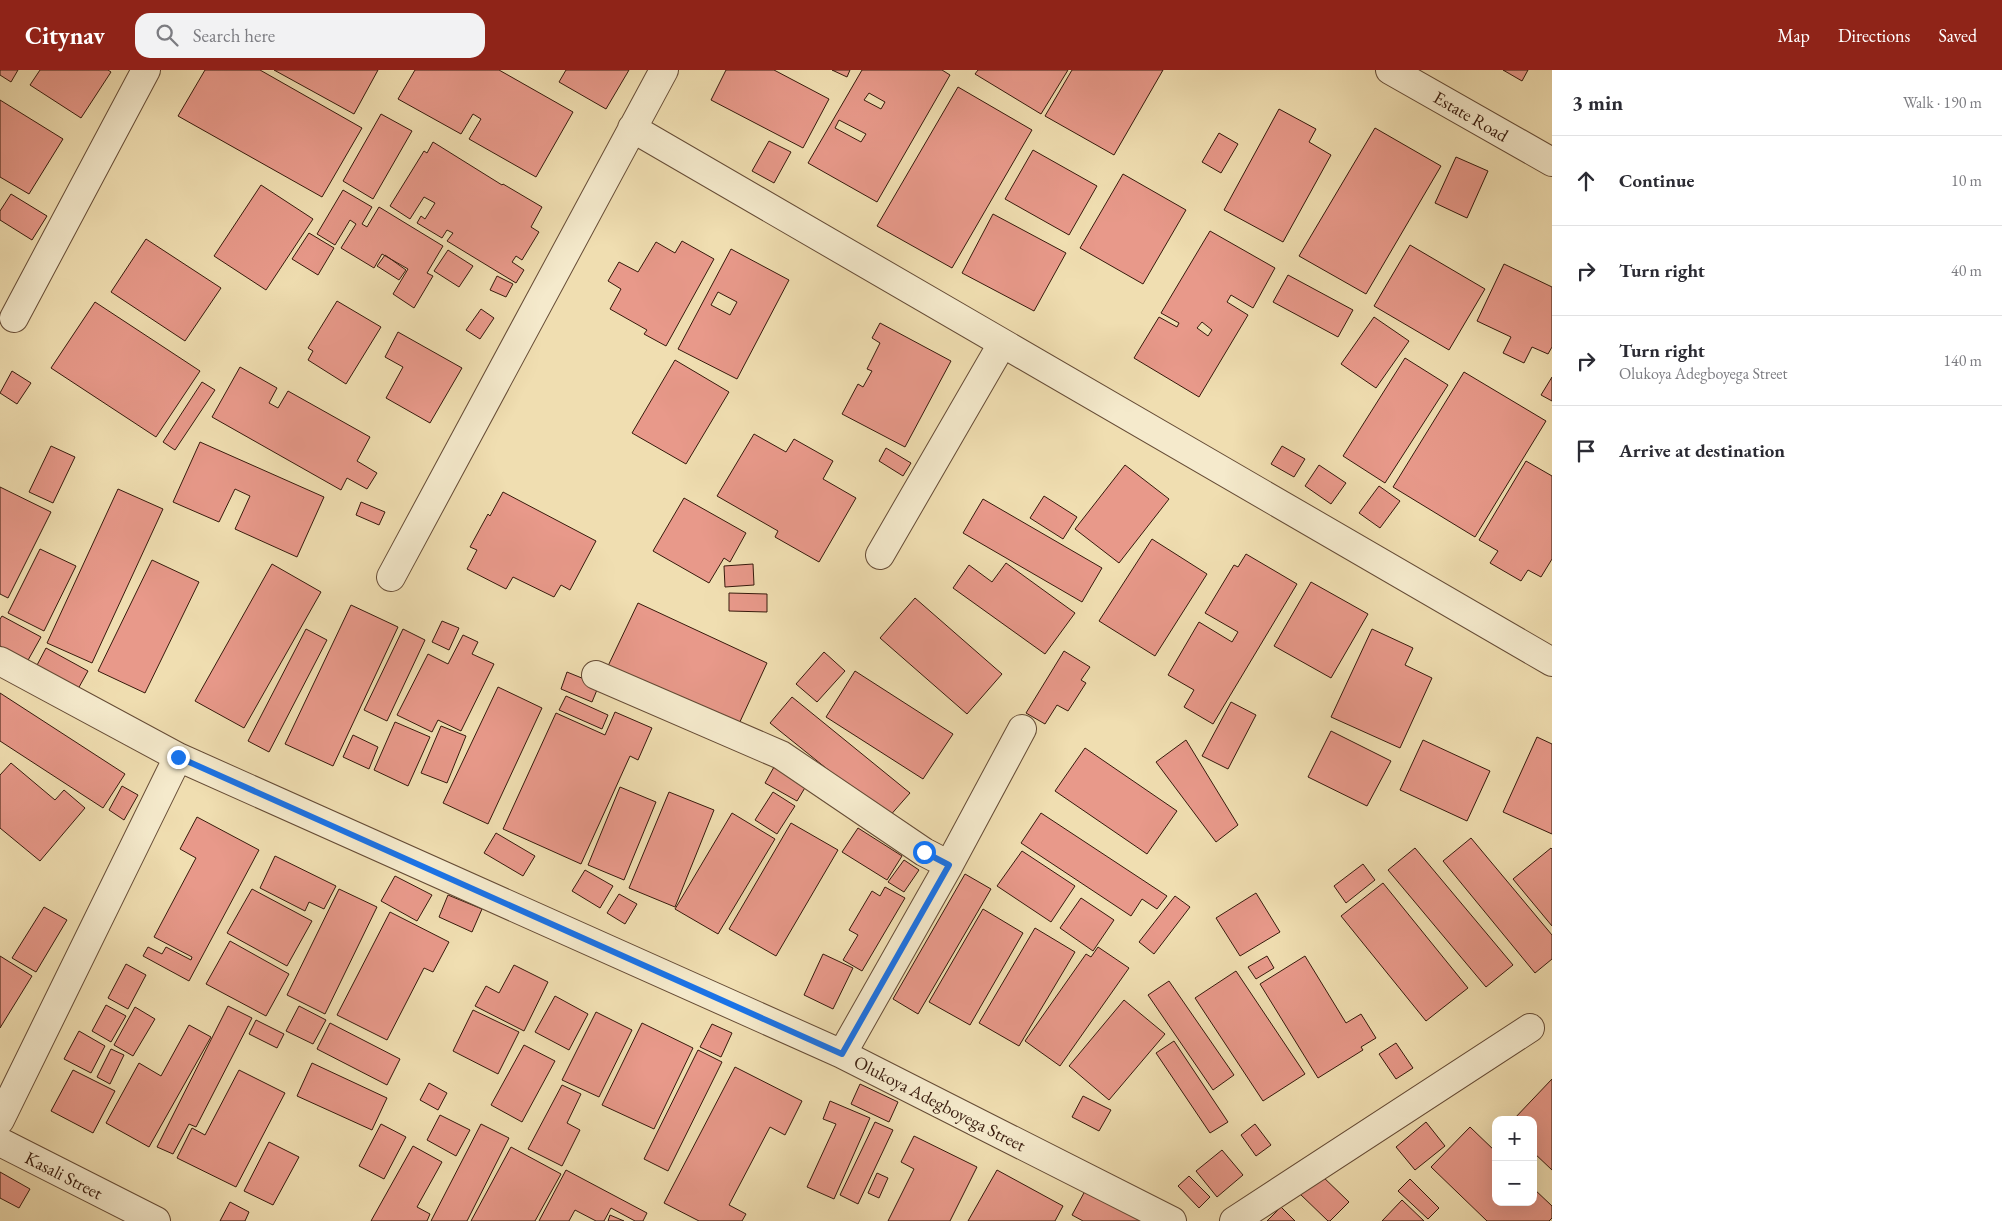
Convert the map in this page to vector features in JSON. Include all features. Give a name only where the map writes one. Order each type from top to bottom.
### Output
[{"type":"street","points":[[14,318],[146,70]]},
{"type":"street","points":[[391,577],[664,70]]},
{"type":"street","name":"Estate Road","points":[[1390,70],[1552,162]]},
{"type":"street","points":[[632,128],[1552,662]]},
{"type":"street","points":[[880,555],[1002,344]]},
{"type":"street","name":"Olukoya Adegboyega Street","points":[[0,661],[178,757],[842,1054],[1172,1221]]},
{"type":"street","points":[[596,675],[781,755],[924,852],[949,865]]},
{"type":"street","points":[[842,1054],[949,865],[1022,729]]},
{"type":"street","points":[[0,1120],[178,757]]},
{"type":"street","points":[[1234,1221],[1530,1028]]},
{"type":"street","name":"Kasali Street","points":[[0,1142],[156,1221]]},
{"type":"building","points":[[0,70],[18,70],[11,82],[0,75]]},
{"type":"building","points":[[40,70],[108,70],[111,72],[81,118],[30,85]]},
{"type":"building","points":[[205,70],[260,70],[362,128],[322,197],[178,116]]},
{"type":"building","points":[[274,70],[378,70],[354,114]]},
{"type":"building","points":[[415,70],[499,70],[573,112],[536,177],[469,139],[481,119],[473,114],[461,134],[398,99]]},
{"type":"building","points":[[566,70],[629,70],[606,109],[559,82]]},
{"type":"building","points":[[726,70],[774,70],[829,99],[803,148],[711,100]]},
{"type":"building","points":[[832,70],[850,70],[847,77]]},
{"type":"building","points":[[862,70],[942,70],[950,75],[877,202],[808,163]],"holes":[[[869,93],[885,102],[881,109],[864,100]],[[839,120],[866,134],[861,142],[835,128]]]},
{"type":"building","points":[[978,70],[1068,70],[1041,114],[975,74]]},
{"type":"building","points":[[1072,70],[1163,70],[1114,155],[1045,116]]},
{"type":"building","points":[[1503,70],[1528,70],[1522,81]]},
{"type":"building","points":[[958,87],[1032,130],[952,268],[877,226]]},
{"type":"building","points":[[0,100],[63,139],[29,194],[0,177]]},
{"type":"building","points":[[1279,109],[1316,129],[1309,142],[1331,155],[1283,242],[1224,210]]},
{"type":"building","points":[[381,114],[412,131],[373,199],[343,181]]},
{"type":"building","points":[[1375,128],[1441,166],[1366,294],[1299,256]]},
{"type":"building","points":[[1219,133],[1238,144],[1221,173],[1202,162]]},
{"type":"building","points":[[769,141],[791,152],[774,183],[752,171]]},
{"type":"building","points":[[433,142],[502,185],[542,207],[531,227],[539,232],[522,260],[516,256],[512,262],[524,270],[516,283],[447,241],[453,233],[447,230],[442,238],[417,223],[421,216],[425,219],[435,203],[424,197],[410,219],[390,206],[424,151],[427,153]]},
{"type":"building","points":[[1033,150],[1097,186],[1069,235],[1005,199]]},
{"type":"building","points":[[1456,157],[1488,171],[1467,218],[1435,203]]},
{"type":"building","points":[[1123,174],[1186,210],[1143,284],[1080,248]]},
{"type":"building","points":[[261,185],[313,219],[266,290],[214,256]]},
{"type":"building","points":[[343,190],[372,207],[362,224],[367,227],[379,207],[443,246],[427,273],[433,276],[414,308],[393,294],[408,269],[382,254],[374,268],[341,248],[356,224],[350,220],[335,245],[317,234]]},
{"type":"building","points":[[11,194],[47,216],[32,240],[0,220],[0,211]]},
{"type":"building","points":[[993,214],[1066,253],[1034,311],[962,273]]},
{"type":"building","points":[[1210,231],[1275,268],[1253,308],[1231,295],[1227,302],[1248,315],[1199,397],[1134,358],[1159,317],[1177,327],[1179,323],[1161,313]],"holes":[[[1202,322],[1212,330],[1208,336],[1197,328]]]},
{"type":"building","points":[[309,233],[334,248],[318,275],[292,259]]},
{"type":"building","points":[[146,239],[221,288],[185,341],[111,292]]},
{"type":"building","points":[[682,241],[714,259],[666,346],[644,334],[647,330],[610,309],[621,289],[608,281],[619,262],[638,272],[656,242],[675,253]]},
{"type":"building","points":[[1410,245],[1485,289],[1449,350],[1374,306]]},
{"type":"building","points":[[731,249],[789,280],[737,379],[678,349]],"holes":[[[718,292],[737,302],[730,315],[711,305]]]},
{"type":"building","points":[[448,250],[473,266],[459,287],[434,271]]},
{"type":"building","points":[[385,255],[406,270],[399,280],[377,266]]},
{"type":"building","points":[[1504,264],[1552,287],[1552,347],[1548,354],[1532,347],[1524,363],[1503,353],[1511,337],[1477,321]]},
{"type":"building","points":[[1288,275],[1353,310],[1338,337],[1273,302]]},
{"type":"building","points":[[497,276],[513,284],[506,297],[490,290]]},
{"type":"building","points":[[337,301],[381,327],[346,384],[308,360],[313,351],[308,348]]},
{"type":"building","points":[[95,302],[200,371],[156,437],[51,368]]},
{"type":"building","points":[[481,309],[494,318],[480,339],[466,330]]},
{"type":"building","points":[[1374,317],[1409,341],[1376,388],[1341,364]]},
{"type":"building","points":[[880,323],[951,361],[905,447],[842,414],[858,384],[863,387],[872,371],[867,369],[880,343],[872,338]]},
{"type":"building","points":[[398,332],[462,368],[430,423],[386,398],[403,367],[385,357]]},
{"type":"building","points":[[1405,358],[1448,385],[1385,483],[1343,456]]},
{"type":"building","points":[[675,360],[729,392],[686,464],[632,433]]},
{"type":"building","points":[[240,367],[277,388],[269,403],[278,408],[288,391],[370,437],[357,461],[377,473],[367,489],[347,478],[341,490],[212,417]]},
{"type":"building","points":[[12,371],[31,383],[17,404],[0,393]]},
{"type":"building","points":[[1464,372],[1546,421],[1475,537],[1393,487]]},
{"type":"building","points":[[1552,377],[1552,401],[1541,395]]},
{"type":"building","points":[[202,382],[215,390],[175,450],[163,442]]},
{"type":"building","points":[[754,434],[786,452],[794,439],[833,461],[823,479],[856,498],[819,562],[775,537],[778,531],[717,496]]},
{"type":"building","points":[[200,442],[324,497],[297,557],[235,529],[250,496],[235,489],[219,522],[173,502]]},
{"type":"building","points":[[51,446],[75,457],[53,503],[29,492]]},
{"type":"building","points":[[1282,446],[1305,459],[1294,477],[1271,464]]},
{"type":"building","points":[[886,448],[911,463],[903,476],[879,461]]},
{"type":"building","points":[[1526,461],[1552,476],[1552,559],[1541,577],[1528,570],[1521,581],[1490,563],[1498,551],[1479,540]]},
{"type":"building","points":[[1125,465],[1169,499],[1119,563],[1075,529]]},
{"type":"building","points":[[1319,465],[1346,483],[1331,504],[1305,486]]},
{"type":"building","points":[[1379,486],[1400,501],[1380,528],[1359,513]]},
{"type":"building","points":[[0,487],[51,512],[8,598],[0,594]]},
{"type":"building","points":[[118,489],[163,509],[92,663],[47,643]]},
{"type":"building","points":[[503,492],[596,541],[570,590],[561,585],[554,597],[513,577],[506,589],[467,569],[477,550],[470,547],[488,514],[490,516]]},
{"type":"building","points":[[1044,496],[1077,517],[1063,539],[1030,518]]},
{"type":"building","points":[[684,498],[746,533],[730,562],[724,558],[709,583],[653,551]]},
{"type":"building","points":[[983,499],[1102,568],[1082,602],[963,533]]},
{"type":"building","points":[[361,502],[385,512],[379,525],[356,515]]},
{"type":"building","points":[[1152,539],[1207,574],[1155,656],[1099,621]]},
{"type":"building","points":[[40,549],[76,566],[44,631],[8,613]]},
{"type":"building","points":[[1246,554],[1297,584],[1213,724],[1184,707],[1194,690],[1168,675],[1199,622],[1232,642],[1238,632],[1205,613],[1234,565],[1238,567]]},
{"type":"building","points":[[152,560],[199,582],[145,693],[98,671]]},
{"type":"building","points":[[1006,563],[1075,613],[1045,654],[953,588],[969,565],[992,582]]},
{"type":"building","points":[[272,564],[321,592],[244,728],[195,701]]},
{"type":"building","points":[[753,564],[754,585],[725,587],[724,566]]},
{"type":"building","points":[[1311,582],[1368,614],[1331,678],[1274,646]]},
{"type":"building","points":[[729,593],[767,594],[767,612],[729,611]]},
{"type":"building","points":[[915,598],[1002,674],[967,714],[880,638]]},
{"type":"building","points":[[638,603],[767,663],[738,726],[608,666]]},
{"type":"building","points":[[351,605],[398,627],[333,766],[285,744]]},
{"type":"building","points":[[2,616],[41,637],[27,662],[0,646],[0,619]]},
{"type":"building","points":[[442,621],[459,628],[449,650],[432,642]]},
{"type":"building","points":[[306,629],[327,640],[269,752],[248,741]]},
{"type":"building","points":[[403,629],[425,640],[387,721],[364,710]]},
{"type":"building","points":[[1372,629],[1413,648],[1405,665],[1432,678],[1400,748],[1331,717]]},
{"type":"building","points":[[463,635],[478,642],[472,654],[494,664],[461,731],[438,720],[432,732],[397,715],[428,654],[448,664]]},
{"type":"building","points":[[46,648],[88,671],[78,689],[36,667]]},
{"type":"building","points":[[1064,651],[1090,667],[1081,680],[1086,683],[1068,711],[1057,705],[1045,724],[1026,713]]},
{"type":"building","points":[[824,652],[845,671],[817,702],[796,684]]},
{"type":"building","points":[[855,671],[953,734],[923,779],[826,717]]},
{"type":"building","points":[[567,672],[599,685],[592,702],[561,689]]},
{"type":"building","points":[[498,687],[542,708],[488,824],[443,803]]},
{"type":"building","points":[[0,693],[125,774],[103,808],[0,741]]},
{"type":"building","points":[[566,696],[608,715],[602,729],[559,710]]},
{"type":"building","points":[[792,697],[910,793],[888,818],[770,723]]},
{"type":"building","points":[[1231,702],[1256,715],[1228,769],[1202,756]]},
{"type":"building","points":[[615,712],[652,728],[638,760],[630,756],[581,864],[503,829],[556,713],[605,735]]},
{"type":"building","points":[[395,722],[430,737],[408,786],[374,770]]},
{"type":"building","points":[[441,726],[466,736],[447,783],[421,773]]},
{"type":"building","points":[[1331,731],[1391,761],[1367,806],[1308,777]]},
{"type":"building","points":[[353,735],[378,747],[369,769],[343,757]]},
{"type":"building","points":[[1537,737],[1552,744],[1552,834],[1503,812]]},
{"type":"building","points":[[1186,740],[1238,825],[1216,842],[1156,762]]},
{"type":"building","points":[[1423,740],[1490,771],[1467,821],[1400,790]]},
{"type":"building","points":[[1085,748],[1177,811],[1147,854],[1055,791]]},
{"type":"building","points":[[11,763],[55,800],[64,790],[85,808],[40,861],[0,828],[0,775]]},
{"type":"building","points":[[774,767],[806,786],[797,801],[765,783]]},
{"type":"building","points":[[122,786],[138,795],[124,820],[109,810]]},
{"type":"building","points":[[620,787],[656,802],[624,880],[588,865]]},
{"type":"building","points":[[669,792],[714,810],[675,907],[629,888]]},
{"type":"building","points":[[773,792],[795,806],[777,834],[755,820]]},
{"type":"building","points":[[732,813],[775,839],[718,934],[675,909]]},
{"type":"building","points":[[1041,813],[1167,896],[1157,909],[1142,899],[1131,916],[1021,843]]},
{"type":"building","points":[[197,817],[259,850],[189,981],[143,956],[148,947],[162,954],[166,947],[191,960],[192,957],[154,937],[196,858],[180,849]]},
{"type":"building","points":[[791,823],[838,850],[776,956],[729,929]]},
{"type":"building","points":[[858,828],[902,856],[887,880],[842,852]]},
{"type":"building","points":[[496,833],[535,856],[523,876],[484,853]]},
{"type":"building","points":[[1471,838],[1552,935],[1552,959],[1535,973],[1443,861]]},
{"type":"building","points":[[1415,848],[1513,965],[1486,987],[1388,870]]},
{"type":"building","points":[[1552,849],[1552,926],[1513,879]]},
{"type":"building","points":[[1022,851],[1075,886],[1051,922],[997,886]]},
{"type":"building","points":[[275,856],[336,886],[324,909],[309,902],[305,911],[260,888]]},
{"type":"building","points":[[904,860],[919,870],[904,892],[888,882]]},
{"type":"building","points":[[1363,864],[1375,880],[1346,903],[1334,886]]},
{"type":"building","points":[[585,870],[613,886],[600,908],[572,891]]},
{"type":"building","points":[[965,874],[991,889],[918,1014],[893,999]]},
{"type":"building","points":[[395,876],[432,895],[417,921],[381,901]]},
{"type":"building","points":[[1383,883],[1468,988],[1426,1021],[1341,916]]},
{"type":"building","points":[[885,887],[905,898],[862,971],[843,960],[858,935],[849,930],[872,891],[880,896]]},
{"type":"building","points":[[252,889],[312,921],[287,966],[227,933]]},
{"type":"building","points":[[339,889],[377,907],[325,1014],[287,995]]},
{"type":"building","points":[[1256,893],[1280,932],[1240,956],[1216,918]]},
{"type":"building","points":[[619,894],[637,904],[625,924],[607,913]]},
{"type":"building","points":[[448,895],[482,909],[472,932],[439,917]]},
{"type":"building","points":[[1175,896],[1190,907],[1154,954],[1139,942]]},
{"type":"building","points":[[1081,898],[1114,920],[1093,951],[1060,928]]},
{"type":"building","points":[[44,907],[67,920],[36,972],[12,958]]},
{"type":"building","points":[[983,909],[1023,933],[970,1025],[929,1002]]},
{"type":"building","points":[[390,912],[449,942],[433,972],[424,968],[387,1040],[337,1015]]},
{"type":"building","points":[[1035,928],[1075,952],[1019,1046],[979,1023]]},
{"type":"building","points":[[230,941],[289,974],[266,1016],[206,984]]},
{"type":"building","points":[[1098,947],[1129,968],[1060,1066],[1025,1041],[1086,954],[1091,957]]},
{"type":"building","points":[[823,954],[853,968],[833,1009],[804,995]]},
{"type":"building","points":[[0,956],[32,976],[0,1028]]},
{"type":"building","points":[[1267,956],[1274,968],[1256,979],[1248,967]]},
{"type":"building","points":[[1305,956],[1346,1023],[1361,1014],[1376,1038],[1361,1047],[1363,1050],[1318,1078],[1260,984]]},
{"type":"building","points":[[126,964],[146,975],[128,1009],[108,998]]},
{"type":"building","points":[[514,965],[548,982],[524,1031],[475,1006],[486,986],[499,993]]},
{"type":"building","points":[[1236,971],[1305,1074],[1263,1101],[1195,998]]},
{"type":"building","points":[[1169,981],[1234,1075],[1213,1090],[1148,995]]},
{"type":"building","points":[[555,996],[588,1014],[569,1050],[535,1032]]},
{"type":"building","points":[[1124,1000],[1165,1034],[1109,1100],[1069,1066]]},
{"type":"building","points":[[106,1005],[126,1016],[111,1042],[92,1031]]},
{"type":"building","points":[[228,1006],[252,1018],[196,1127],[189,1124],[173,1154],[157,1147]]},
{"type":"building","points":[[299,1006],[326,1020],[313,1044],[286,1031]]},
{"type":"building","points":[[135,1007],[155,1019],[133,1056],[114,1045]]},
{"type":"building","points":[[473,1010],[519,1032],[498,1074],[453,1051]]},
{"type":"building","points":[[596,1012],[632,1030],[599,1097],[562,1080]]},
{"type":"building","points":[[256,1020],[284,1034],[277,1048],[249,1034]]},
{"type":"building","points":[[330,1023],[400,1059],[387,1085],[317,1049]]},
{"type":"building","points":[[642,1023],[693,1048],[654,1129],[602,1105]]},
{"type":"building","points":[[712,1024],[732,1033],[721,1057],[700,1047]]},
{"type":"building","points":[[189,1025],[211,1037],[149,1147],[106,1123],[139,1063],[161,1076]]},
{"type":"building","points":[[79,1031],[105,1046],[91,1073],[64,1059]]},
{"type":"building","points":[[1174,1041],[1228,1122],[1210,1133],[1156,1053]]},
{"type":"building","points":[[1396,1043],[1413,1068],[1396,1079],[1379,1054]]},
{"type":"building","points":[[524,1045],[555,1061],[522,1122],[491,1105]]},
{"type":"building","points":[[111,1049],[124,1055],[110,1084],[97,1077]]},
{"type":"building","points":[[698,1050],[722,1062],[668,1171],[644,1159]]},
{"type":"building","points":[[312,1063],[387,1098],[372,1130],[297,1096]]},
{"type":"building","points":[[735,1067],[802,1101],[785,1135],[770,1127],[729,1205],[746,1214],[742,1221],[699,1221],[664,1203]]},
{"type":"building","points":[[73,1070],[115,1091],[93,1133],[51,1111]]},
{"type":"building","points":[[239,1070],[285,1093],[236,1187],[177,1158],[192,1128],[205,1135]]},
{"type":"building","points":[[1552,1079],[1552,1170],[1537,1156],[1537,1116],[1517,1116]]},
{"type":"building","points":[[429,1083],[447,1093],[438,1110],[420,1100]]},
{"type":"building","points":[[860,1084],[898,1102],[889,1122],[851,1104]]},
{"type":"building","points":[[562,1085],[581,1094],[567,1123],[580,1130],[562,1166],[528,1149]]},
{"type":"building","points":[[1083,1096],[1111,1110],[1099,1131],[1072,1117]]},
{"type":"building","points":[[830,1101],[870,1118],[834,1199],[807,1187],[836,1124],[823,1119]]},
{"type":"building","points":[[440,1115],[470,1130],[456,1156],[427,1140]]},
{"type":"building","points":[[875,1122],[893,1130],[858,1204],[840,1195]]},
{"type":"building","points":[[1426,1122],[1445,1146],[1415,1170],[1396,1147]]},
{"type":"building","points":[[381,1124],[406,1137],[384,1179],[359,1166]]},
{"type":"building","points":[[481,1124],[509,1138],[467,1221],[431,1221]]},
{"type":"building","points":[[1255,1124],[1271,1145],[1256,1156],[1241,1135]]},
{"type":"building","points":[[1470,1127],[1492,1148],[1492,1206],[1537,1206],[1537,1192],[1552,1206],[1552,1218],[1549,1221],[1487,1221],[1431,1167]]},
{"type":"building","points":[[914,1136],[977,1167],[950,1221],[888,1221],[914,1169],[901,1162]]},
{"type":"building","points":[[269,1142],[299,1157],[273,1205],[244,1191]]},
{"type":"building","points":[[413,1146],[442,1162],[417,1207],[430,1214],[427,1221],[371,1221]]},
{"type":"building","points":[[511,1147],[561,1174],[535,1221],[471,1221]]},
{"type":"building","points":[[1222,1150],[1243,1175],[1217,1197],[1196,1171]]},
{"type":"building","points":[[566,1170],[647,1213],[643,1221],[635,1221],[611,1208],[604,1221],[596,1221],[575,1210],[569,1221],[539,1221]]},
{"type":"building","points":[[997,1170],[1063,1206],[1055,1221],[968,1221]]},
{"type":"building","points":[[0,1172],[30,1189],[19,1208],[0,1198]]},
{"type":"building","points":[[877,1173],[888,1178],[879,1198],[868,1193]]},
{"type":"building","points":[[1319,1173],[1349,1202],[1330,1221],[1299,1193]]},
{"type":"building","points":[[1189,1176],[1210,1197],[1199,1208],[1178,1186]]},
{"type":"building","points":[[1410,1179],[1439,1208],[1428,1219],[1398,1191]]},
{"type":"building","points":[[1085,1191],[1142,1221],[1083,1221],[1072,1215]]},
{"type":"building","points":[[1402,1200],[1424,1221],[1382,1221]]},
{"type":"building","points":[[230,1202],[249,1212],[245,1221],[220,1221]]},
{"type":"building","points":[[1281,1207],[1295,1221],[1267,1221]]},
{"type":"building","points":[[610,1215],[624,1221],[608,1221]]},
{"type":"route","points":[[178,757],[842,1054],[949,865],[924,852]]}]
